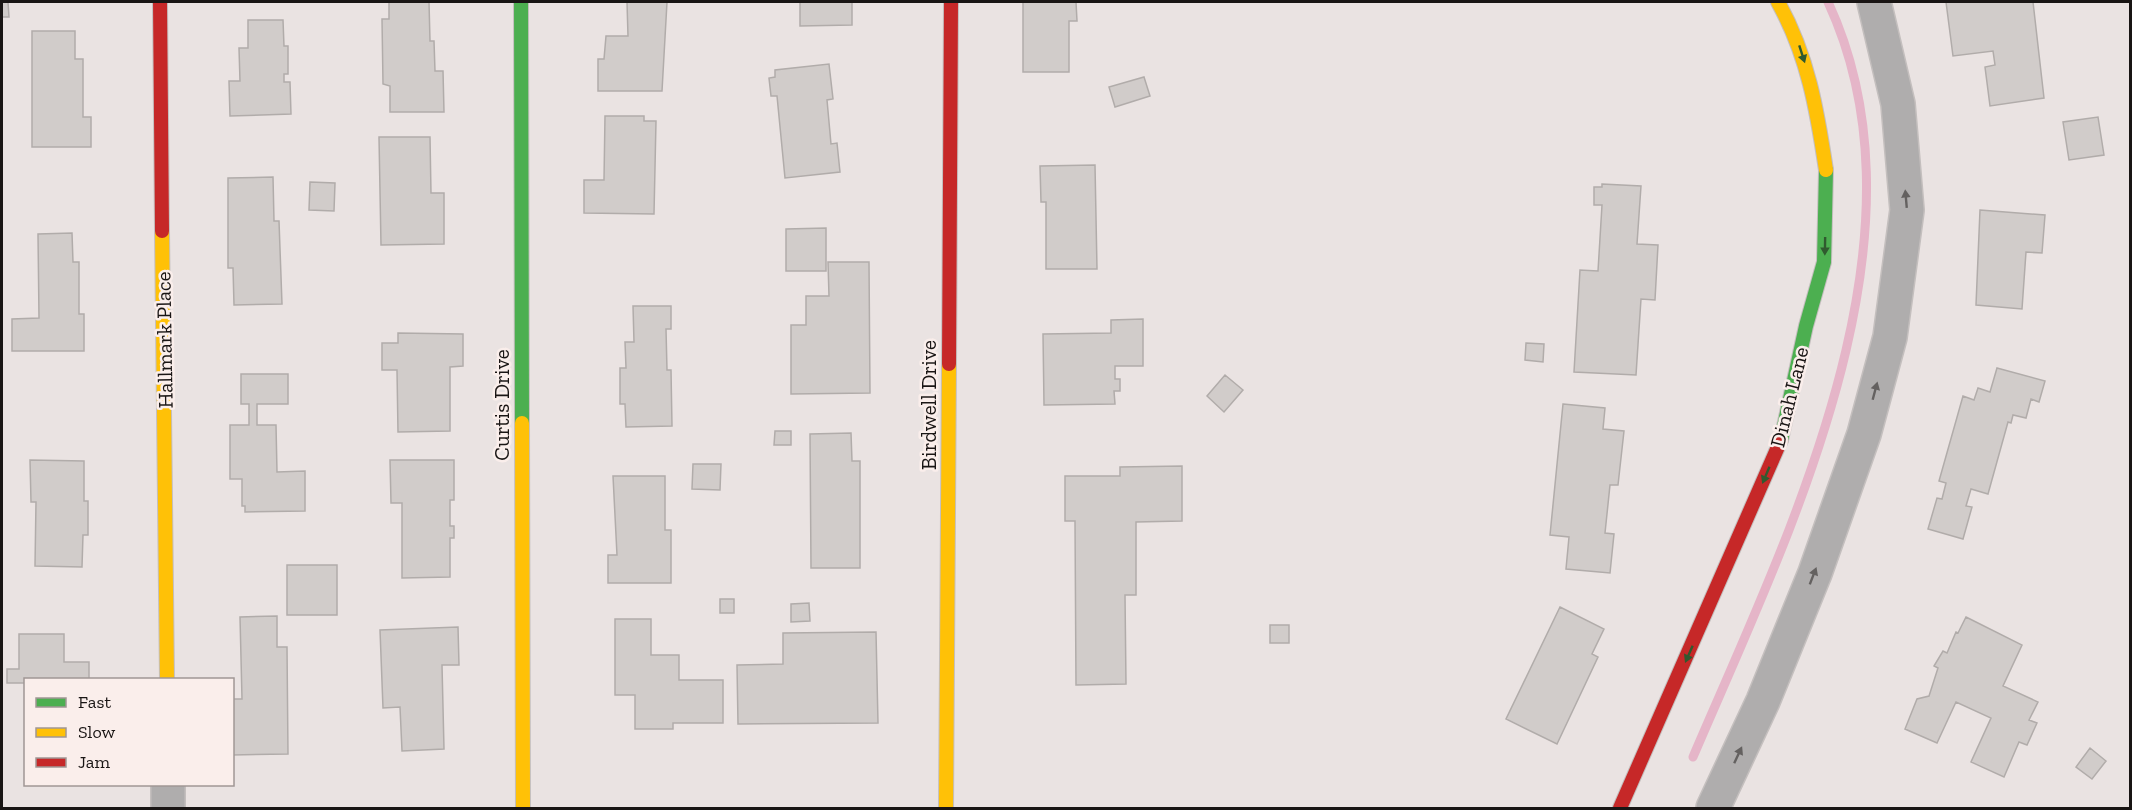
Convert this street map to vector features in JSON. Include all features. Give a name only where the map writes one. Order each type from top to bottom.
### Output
[{"type":"street","name":"Hallmark Place","points":[[160,2],[167,678]]},
{"type":"street","name":"Curtis Drive","points":[[521,2],[523,808]]},
{"type":"street","name":"Birdwell Drive","points":[[946,808],[951,2]]},
{"type":"street","name":"Dinah Lane","points":[[1620,808],[1710,607],[1784,432],[1806,326],[1824,262],[1826,171],[1815,96],[1792,27],[1778,2]]},
{"type":"street","points":[[1713,808],[1763,701],[1815,573],[1864,434],[1890,337],[1907,210],[1898,104],[1874,2]]},
{"type":"street","points":[[168,786],[168,808]]},
{"type":"building","points":[[2,2],[8,2],[9,17],[2,17]]},
{"type":"building","points":[[389,2],[429,2],[430,41],[434,41],[435,71],[443,71],[444,112],[390,112],[390,86],[383,84],[382,19],[389,19]]},
{"type":"building","points":[[627,2],[667,2],[662,91],[598,91],[598,59],[604,59],[606,36],[628,36]]},
{"type":"building","points":[[800,2],[852,2],[852,25],[800,26]]},
{"type":"building","points":[[1023,2],[1076,2],[1077,21],[1069,21],[1069,72],[1023,72]]},
{"type":"building","points":[[1946,2],[2033,2],[2044,98],[1990,106],[1985,67],[1995,65],[1993,51],[1953,56]]},
{"type":"building","points":[[248,20],[283,20],[284,46],[288,46],[288,74],[284,74],[284,82],[290,82],[291,114],[230,116],[229,81],[240,81],[239,48],[248,48]]},
{"type":"building","points":[[32,31],[75,31],[75,59],[83,59],[83,117],[91,117],[91,147],[32,147]]},
{"type":"building","points":[[829,64],[833,99],[827,100],[831,144],[837,143],[840,172],[785,178],[777,96],[771,96],[769,78],[775,77],[775,70]]},
{"type":"building","points":[[1144,77],[1150,96],[1115,107],[1109,87]]},
{"type":"building","points":[[605,116],[644,116],[644,121],[656,121],[654,214],[584,213],[584,180],[604,180]]},
{"type":"building","points":[[2098,117],[2104,155],[2069,160],[2063,122]]},
{"type":"building","points":[[379,137],[430,137],[431,193],[444,193],[444,244],[381,245]]},
{"type":"building","points":[[1095,165],[1097,269],[1046,269],[1046,202],[1041,202],[1040,166]]},
{"type":"building","points":[[273,177],[274,221],[279,221],[282,304],[234,305],[233,268],[228,268],[228,178]]},
{"type":"building","points":[[310,182],[335,183],[334,211],[309,210]]},
{"type":"building","points":[[1602,184],[1641,186],[1637,244],[1658,245],[1655,300],[1641,299],[1636,375],[1574,372],[1580,270],[1598,271],[1602,205],[1594,205],[1594,187],[1602,187]]},
{"type":"building","points":[[1980,210],[2045,215],[2042,253],[2026,252],[2022,309],[1976,305]]},
{"type":"building","points":[[826,228],[826,271],[786,271],[786,229]]},
{"type":"building","points":[[72,233],[73,262],[79,262],[79,314],[84,314],[84,351],[12,351],[12,319],[39,318],[38,234]]},
{"type":"building","points":[[828,262],[869,262],[870,393],[791,394],[791,325],[806,325],[806,296],[829,296]]},
{"type":"building","points":[[633,306],[671,306],[671,329],[666,329],[667,370],[671,370],[672,426],[626,427],[625,404],[620,404],[620,368],[626,368],[625,342],[634,342]]},
{"type":"building","points":[[1143,319],[1143,366],[1115,366],[1115,379],[1120,379],[1120,391],[1114,391],[1115,404],[1044,405],[1043,334],[1111,333],[1111,320]]},
{"type":"building","points":[[398,333],[463,334],[463,366],[450,367],[450,431],[398,432],[397,370],[382,370],[382,343],[398,343]]},
{"type":"building","points":[[1526,343],[1544,344],[1543,362],[1525,360]]},
{"type":"building","points":[[1997,368],[2045,381],[2039,402],[2031,399],[2026,418],[2013,415],[2011,423],[2008,422],[1988,494],[1971,489],[1966,506],[1972,507],[1963,539],[1928,529],[1937,498],[1942,499],[1946,483],[1939,481],[1963,396],[1974,400],[1978,388],[1990,392]]},
{"type":"building","points":[[241,374],[288,374],[288,404],[257,404],[257,425],[276,425],[277,472],[305,471],[305,511],[245,512],[245,506],[242,506],[242,479],[230,479],[230,425],[249,425],[249,404],[241,404]]},
{"type":"building","points":[[1225,375],[1243,390],[1224,412],[1207,396]]},
{"type":"building","points":[[1563,404],[1605,408],[1603,429],[1624,431],[1618,485],[1610,485],[1605,533],[1614,534],[1610,573],[1566,569],[1569,537],[1550,535]]},
{"type":"building","points":[[775,431],[791,431],[791,445],[774,445]]},
{"type":"building","points":[[851,433],[852,461],[860,461],[860,568],[811,568],[810,434]]},
{"type":"building","points":[[30,460],[84,461],[84,501],[88,501],[88,535],[83,535],[82,567],[35,566],[36,502],[31,502]]},
{"type":"building","points":[[390,460],[454,460],[454,500],[450,500],[450,526],[454,526],[454,538],[450,538],[450,577],[402,578],[402,503],[391,503]]},
{"type":"building","points":[[693,464],[721,464],[720,490],[692,489]]},
{"type":"building","points":[[1182,466],[1182,521],[1136,522],[1136,595],[1125,595],[1126,684],[1076,685],[1075,521],[1065,521],[1065,476],[1120,476],[1120,467]]},
{"type":"building","points":[[613,476],[665,476],[665,530],[671,530],[671,583],[608,583],[608,555],[617,555]]},
{"type":"building","points":[[287,565],[337,565],[337,615],[287,615]]},
{"type":"building","points":[[720,599],[734,599],[734,613],[720,613]]},
{"type":"building","points":[[809,603],[810,621],[791,622],[791,604]]},
{"type":"building","points":[[1560,607],[1604,629],[1592,654],[1598,657],[1557,744],[1506,719]]},
{"type":"building","points":[[277,616],[277,647],[287,647],[288,754],[234,755],[234,699],[242,699],[240,617]]},
{"type":"building","points":[[1966,617],[2022,645],[2003,686],[2038,702],[2029,720],[2037,723],[2027,745],[2019,742],[2004,777],[1971,762],[1991,718],[1956,702],[1937,743],[1905,729],[1917,699],[1929,696],[1938,668],[1934,666],[1943,651],[1947,653],[1956,632],[1958,633]]},
{"type":"building","points":[[615,619],[651,619],[651,655],[679,655],[679,680],[723,680],[723,723],[673,723],[673,729],[635,729],[635,695],[615,695]]},
{"type":"building","points":[[1270,625],[1289,625],[1289,643],[1270,643]]},
{"type":"building","points":[[458,627],[459,665],[442,665],[444,749],[402,751],[400,707],[383,708],[380,630]]},
{"type":"building","points":[[876,632],[878,723],[738,724],[737,665],[783,664],[783,633]]},
{"type":"building","points":[[19,634],[64,634],[64,662],[89,662],[89,678],[24,678],[24,683],[7,683],[7,669],[19,669]]},
{"type":"building","points":[[2090,748],[2106,761],[2092,779],[2076,767]]},
{"type":"waterway","points":[[1693,757],[1769,580],[1806,484],[1837,386],[1858,287],[1867,189],[1858,93],[1828,2]]},
{"type":"traffic: fast","points":[[521,2],[522,423]]},
{"type":"traffic: fast","points":[[1781,440],[1806,326],[1824,262],[1826,170]]},
{"type":"traffic: slow","points":[[1778,2],[1804,63],[1815,105],[1826,170]]},
{"type":"traffic: slow","points":[[162,231],[167,678]]},
{"type":"traffic: slow","points":[[946,808],[949,364]]},
{"type":"traffic: slow","points":[[522,423],[523,808]]},
{"type":"traffic: jam","points":[[160,2],[162,231]]},
{"type":"traffic: jam","points":[[949,364],[951,2]]},
{"type":"traffic: jam","points":[[1620,808],[1781,440]]}]
